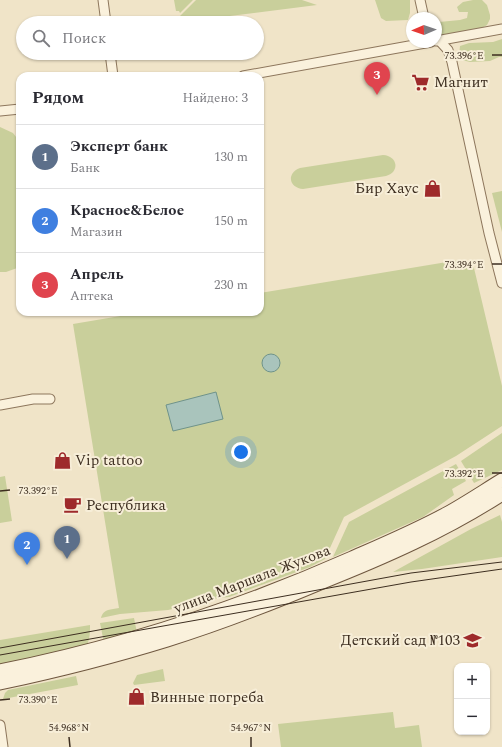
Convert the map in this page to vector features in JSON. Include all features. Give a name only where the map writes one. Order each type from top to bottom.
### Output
[{"type":"main road","name":"улица Маршала Жукова","points":[[0,671],[107,646],[164,629],[302,580],[401,536],[447,513],[502,480]]},
{"type":"main road","name":"улица Маршала Жукова","points":[[0,683],[70,667],[148,646],[267,605],[406,547],[453,524],[502,494]]},
{"type":"street","points":[[103,0],[105,16]]},
{"type":"street","points":[[420,0],[423,12]]},
{"type":"street","points":[[442,39],[502,29]]},
{"type":"street","points":[[442,45],[448,50],[452,62],[489,233],[502,283]]},
{"type":"street","points":[[264,72],[406,46]]},
{"type":"street","points":[[111,60],[112,72]]},
{"type":"street","points":[[0,111],[16,109]]},
{"type":"street","points":[[0,405],[33,399],[50,399]]},
{"type":"street","points":[[0,725],[3,747]]},
{"type":"green space","points":[[174,0],[193,0],[180,13],[179,11],[176,11]]},
{"type":"green space","points":[[196,0],[302,0],[317,5],[229,16],[180,16]]},
{"type":"green space","points":[[375,0],[410,0],[410,12],[406,12],[406,20],[386,21],[381,18]]},
{"type":"green space","points":[[482,0],[487,5],[490,15],[487,25],[478,30],[445,36],[442,35],[442,22],[467,18],[468,12],[459,12],[457,7],[463,2]]},
{"type":"green space","points":[[502,39],[502,57],[490,61],[470,62],[462,60],[459,56],[460,46],[469,43],[493,42]]},
{"type":"green space","points":[[0,127],[13,133],[16,137],[16,268],[6,272],[0,272]]},
{"type":"green space","points":[[383,155],[392,158],[395,164],[394,171],[386,176],[303,189],[295,186],[291,180],[293,173],[300,168]]},
{"type":"green space","points":[[502,191],[502,232],[492,193]]},
{"type":"green space","points":[[464,260],[474,268],[502,386],[502,426],[456,456],[344,517],[325,559],[310,567],[229,597],[168,610],[120,614],[101,618],[104,612],[119,608],[73,324],[120,316],[264,316],[264,292]]},
{"type":"green space","points":[[502,433],[502,470],[474,483],[461,461]]},
{"type":"green space","points":[[456,464],[466,481],[452,489],[454,495],[423,517],[333,557],[349,522]]},
{"type":"green space","points":[[5,476],[12,521],[0,523],[0,477]]},
{"type":"green space","points":[[500,515],[502,522],[502,557],[393,572],[471,529]]},
{"type":"green space","points":[[134,618],[137,633],[104,643],[100,623]]},
{"type":"green space","points":[[90,625],[87,645],[0,667],[0,640]]},
{"type":"green space","points":[[163,669],[165,681],[134,685],[133,683],[137,675]]},
{"type":"green space","points":[[76,676],[78,685],[3,699],[8,690]]},
{"type":"green space","points":[[393,712],[395,728],[419,725],[422,747],[281,747],[278,724]]},
{"type":"water","points":[[271,354],[277,357],[280,363],[277,369],[271,372],[265,369],[262,363],[265,357]]},
{"type":"water","points":[[216,392],[223,419],[173,431],[166,405]]},
{"type":"tram line","points":[[0,648],[411,573],[502,562]]},
{"type":"tram line","points":[[0,655],[411,582],[502,569]]},
{"type":"place","name":"Магнит","points":[[421,82]]},
{"type":"place","name":"Апрель","points":[[377,95]]},
{"type":"place","name":"Бир Хаус","points":[[432,188]]},
{"type":"place","name":"Vip tattoo","points":[[62,460]]},
{"type":"place","name":"Республика","points":[[73,505]]},
{"type":"place","name":"Эксперт банк","points":[[67,559]]},
{"type":"place","name":"Красное&Белое","points":[[27,565]]},
{"type":"place","name":"Детский сад №103","points":[[473,640]]},
{"type":"place","name":"Винные погреба","points":[[137,697]]}]
